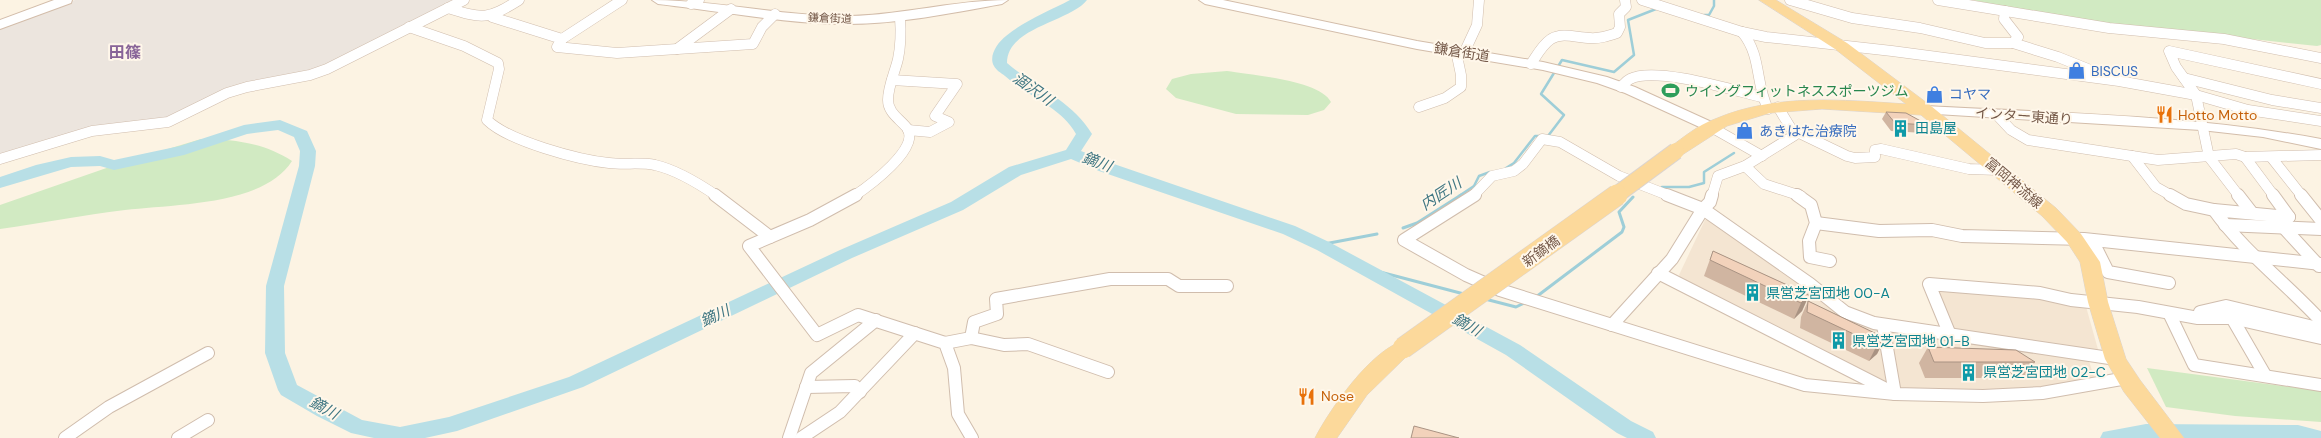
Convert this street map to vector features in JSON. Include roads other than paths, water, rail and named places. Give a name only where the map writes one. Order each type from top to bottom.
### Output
[{"type":"main road","name":"富岡神流線","points":[[1766,0],[1842,46],[1925,110],[2083,239],[2098,302],[2116,359],[2129,382],[2173,438]]},
{"type":"main road","name":"インター東通り","points":[[1676,151],[1711,127],[1769,104],[1925,110]]},
{"type":"main road","name":"新鏑橋","points":[[1326,438],[1354,394],[1377,370],[1403,348],[1548,246],[1676,151]]},
{"type":"street","points":[[0,25],[66,0]]},
{"type":"street","points":[[0,159],[92,131],[168,122],[227,92],[247,86],[310,75],[327,69],[464,0]]},
{"type":"street","points":[[492,17],[519,0]]},
{"type":"street","points":[[622,0],[562,39],[558,47],[617,53],[752,44],[762,27],[775,14]]},
{"type":"street","name":"鎌倉街道","points":[[658,0],[695,2],[775,14],[849,20],[900,17],[996,1]]},
{"type":"street","name":"鎌倉街道","points":[[1205,0],[1235,3],[1417,45],[1531,64],[1621,87],[1711,127]]},
{"type":"street","points":[[1419,107],[1454,94],[1461,89],[1460,52],[1477,25],[1479,0]]},
{"type":"street","points":[[1531,64],[1537,52],[1553,36],[1560,34],[1599,39],[1617,33],[1620,27],[1619,14],[1626,7],[1625,0]]},
{"type":"street","points":[[1642,0],[1742,32],[2119,81],[2196,95],[2248,110],[2321,121]]},
{"type":"street","points":[[1790,0],[1852,18],[1920,28],[1985,43],[2013,43],[2058,57],[2119,81]]},
{"type":"street","points":[[1938,0],[2108,28],[2224,40],[2321,58]]},
{"type":"street","points":[[448,8],[480,18],[492,17],[562,39]]},
{"type":"street","points":[[677,49],[731,8]]},
{"type":"street","points":[[2005,11],[2004,19],[2018,37],[2013,43]]},
{"type":"street","points":[[900,17],[899,53],[888,100],[890,110],[908,130],[910,137],[906,148],[870,186],[845,203],[749,246],[817,336],[852,316],[858,315],[945,342],[971,338],[1004,345],[1028,344],[1108,372]]},
{"type":"street","points":[[409,27],[464,46],[498,63],[499,69],[487,120],[494,129],[544,147],[607,163],[658,166],[670,170],[716,196],[770,237]]},
{"type":"street","points":[[1742,32],[1749,39],[1758,58],[1769,104],[1793,130],[1854,158],[1875,157],[1875,150],[1881,149],[1960,166],[1989,171],[1998,170]]},
{"type":"street","points":[[2252,213],[2209,157],[2196,95],[2169,51],[2321,84]]},
{"type":"street","points":[[1621,87],[1631,78],[1651,76],[1676,79],[1769,104]]},
{"type":"street","points":[[2184,78],[2272,100],[2321,108]]},
{"type":"street","points":[[892,80],[957,84],[935,116],[949,122],[930,132],[908,130]]},
{"type":"street","name":"インター東通り","points":[[1925,110],[2201,126],[2262,132],[2317,149]]},
{"type":"street","points":[[1997,115],[2003,124],[2017,135],[2028,140],[2158,160],[2236,154],[2245,157],[2271,157],[2317,149]]},
{"type":"street","points":[[1711,127],[1762,156]]},
{"type":"street","points":[[1612,325],[1672,259],[1703,209],[1710,202],[1718,176],[1746,166],[1791,139],[1795,135],[1793,130]]},
{"type":"street","points":[[2116,359],[1883,325],[1845,312],[1810,284],[1703,209],[1619,176],[1560,142],[1542,139],[1523,164],[1514,171],[1492,176],[1475,194],[1404,240],[1466,275],[1500,290],[1805,386],[1895,394],[1983,396],[2042,393],[2129,382]]},
{"type":"street","points":[[2132,156],[2156,187],[2186,204],[2214,210],[2289,217],[2245,157]]},
{"type":"street","points":[[2271,157],[2321,220]]},
{"type":"street","points":[[1746,166],[1764,184],[1801,196],[1811,205],[1816,223],[1809,241],[1810,257],[1830,261]]},
{"type":"street","points":[[2214,210],[2224,225],[2253,256],[2285,284],[2321,321]]},
{"type":"street","points":[[1816,223],[1879,231],[1932,230],[1962,236],[2083,239],[2190,252],[2253,256],[2320,265]]},
{"type":"street","points":[[2224,225],[2321,229]]},
{"type":"street","points":[[2285,229],[2320,265]]},
{"type":"street","points":[[2083,239],[2108,272],[2169,283]]},
{"type":"street","points":[[1658,273],[1895,394]]},
{"type":"street","points":[[971,338],[974,322],[996,314],[996,299],[1110,280],[1168,279],[1179,286],[1227,286]]},
{"type":"street","points":[[1950,335],[1929,284],[2008,290],[2198,318],[2232,318],[2321,338]]},
{"type":"street","points":[[2200,312],[2226,306],[2321,329]]},
{"type":"street","points":[[2169,313],[2194,365],[2265,375],[2321,386]]},
{"type":"street","points":[[2232,318],[2265,375]]},
{"type":"street","points":[[789,438],[811,373],[876,320]]},
{"type":"street","points":[[1883,325],[1895,394]]},
{"type":"street","points":[[801,438],[840,412],[915,333]]},
{"type":"street","points":[[945,342],[954,368],[958,414],[972,438]]},
{"type":"street","points":[[66,438],[109,408],[208,353]]},
{"type":"street","points":[[806,387],[855,386],[860,392]]},
{"type":"street","points":[[178,438],[208,420]]},
{"type":"waterway","name":"涸沢川","points":[[1072,153],[1084,134],[1079,125],[1055,103],[1018,80],[1000,64],[1000,59],[1006,43],[1017,34],[1080,0]]},
{"type":"waterway","name":"内匠川","points":[[1704,15],[1709,15],[1714,6],[1714,0]]},
{"type":"waterway","name":"内匠川","points":[[1548,136],[1564,115],[1541,94],[1562,60],[1614,72],[1634,55],[1628,20],[1656,9]]},
{"type":"waterway","name":"鏑川","points":[[0,183],[42,169],[71,162],[86,160],[114,165],[184,150],[244,130],[280,125],[301,134],[308,151],[307,166],[275,286],[275,353],[288,390],[324,411],[358,427],[400,435],[450,425],[576,382],[846,254],[957,206],[1015,171],[1072,153]]},
{"type":"waterway","name":"内匠川","points":[[1506,168],[1514,163],[1535,136],[1542,136]]},
{"type":"waterway","name":"鏑川","points":[[1072,153],[1105,167],[1289,230],[1323,246],[1513,350],[1624,427],[1645,438]]},
{"type":"waterway","points":[[1662,187],[1689,187],[1704,183],[1704,172],[1734,153]]},
{"type":"waterway","name":"内匠川","points":[[1459,196],[1474,186],[1479,176],[1490,172]]},
{"type":"waterway","name":"内匠川","points":[[1403,228],[1417,223],[1461,195]]},
{"type":"waterway","points":[[1536,297],[1622,232],[1624,227],[1619,212],[1633,197]]},
{"type":"waterway","name":"内匠川","points":[[1319,245],[1377,234]]},
{"type":"waterway","points":[[1361,267],[1464,294]]},
{"type":"waterway","points":[[1485,299],[1516,307],[1526,302]]},
{"type":"waterway","name":"鏑川","points":[[2111,438],[2146,432],[2298,433],[2317,438]]},
{"type":"place","name":"BISCUS","points":[[2077,71]]},
{"type":"place","name":"ウイングフィットネススポーツジム","points":[[1671,91]]},
{"type":"place","name":"コヤマ","points":[[1935,94]]},
{"type":"place","name":"Hotto Motto","points":[[2164,115]]},
{"type":"place","name":"田島屋","points":[[1901,128]]},
{"type":"place","name":"あきはた治療院","points":[[1745,131]]},
{"type":"place","name":"県営芝宮団地 00-A","points":[[1752,293]]},
{"type":"place","name":"県営芝宮団地 01-B","points":[[1838,341]]},
{"type":"place","name":"県営芝宮団地 02-C","points":[[1969,372]]},
{"type":"place","name":"Nose","points":[[1307,396]]},
{"type":"district","name":"田篠","points":[[125,52]]}]
